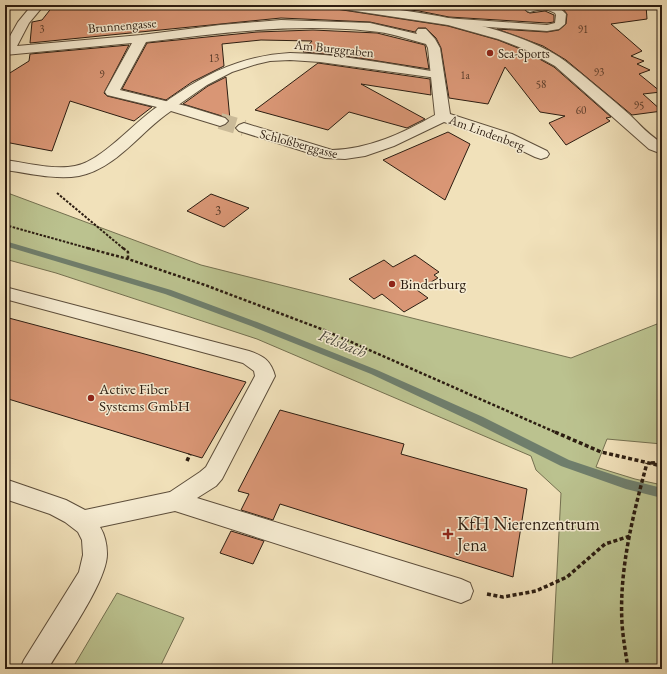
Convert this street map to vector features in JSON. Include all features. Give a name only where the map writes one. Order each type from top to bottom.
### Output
[{"type":"street","points":[[6,51],[24,22],[38,5]]},
{"type":"street","points":[[336,5],[442,21],[521,42],[554,60],[594,91],[660,149]]},
{"type":"street","points":[[393,14],[388,19],[419,31],[431,42]]},
{"type":"street","name":"Brunnengasse","points":[[6,51],[141,39],[220,29],[300,24],[380,29],[431,42]]},
{"type":"street","points":[[141,39],[112,92],[220,121]]},
{"type":"street","name":"Am Lindenberg","points":[[431,42],[434,48],[443,117],[489,131],[541,154]]},
{"type":"street","points":[[5,165],[65,171],[78,171],[90,167],[102,160],[148,119],[167,107]]},
{"type":"street","name":"Schloßberggasse","points":[[244,128],[331,155],[345,156],[382,145],[429,125],[443,117]]},
{"type":"lane","points":[[442,21],[546,28],[556,27],[560,24],[561,14],[556,9],[537,6],[531,7],[530,9]]},
{"type":"lane","name":"Am Burggraben","points":[[167,107],[192,88],[214,76],[247,63],[271,58],[313,57],[437,75]]},
{"type":"lane","points":[[5,293],[242,356],[259,364],[264,369],[265,376],[223,458],[214,473],[208,479],[175,501],[83,521]]},
{"type":"lane","points":[[5,489],[71,512],[83,521],[89,528],[94,538],[96,549],[90,576],[33,669]]},
{"type":"lane","points":[[175,501],[461,591]]},
{"type":"path","points":[[52,189],[128,252],[128,259]]},
{"type":"path","points":[[5,225],[128,259],[213,288],[324,330],[464,393],[601,452],[662,466]]},
{"type":"path","points":[[646,463],[662,462]]},
{"type":"path","points":[[628,669],[622,624],[623,574],[636,503],[646,463]]},
{"type":"path","points":[[461,591],[503,597],[536,591],[567,577],[604,544],[630,536]]},
{"type":"green space","points":[[5,192],[201,265],[571,358],[662,322],[662,444],[607,439],[596,467],[635,479],[662,485],[662,669],[552,669],[561,493],[536,470],[531,456],[257,339],[56,273],[5,259]]},
{"type":"green space","points":[[117,593],[184,618],[159,669],[72,669]]},
{"type":"building","points":[[329,5],[331,8],[336,9],[448,26],[498,40],[523,50],[554,67],[611,117],[606,118],[610,121],[566,145],[549,123],[565,116],[540,112],[505,67],[488,104],[449,98],[441,48],[436,38],[426,28],[418,28],[415,32],[370,22],[281,18],[30,43],[32,22],[42,20],[53,6]]},
{"type":"building","points":[[364,5],[526,5],[524,9],[527,12],[545,11],[554,15],[554,22],[547,23],[449,17],[419,11]]},
{"type":"building","points":[[555,5],[646,5],[647,19],[611,24],[642,51],[631,56],[644,61],[637,64],[650,70],[639,74],[661,92],[643,94],[662,111],[632,115],[566,60],[543,46],[497,29],[547,32],[559,30],[566,24],[567,14],[563,9]]},
{"type":"building","points":[[313,30],[377,33],[425,45],[429,69],[346,56],[303,52],[312,41],[261,40],[222,44],[224,66],[192,82],[166,100],[122,89],[147,43],[257,32]]},
{"type":"building","points":[[129,45],[104,93],[107,96],[152,107],[134,121],[70,101],[52,151],[5,142],[5,76],[29,61],[30,54]]},
{"type":"building","points":[[318,63],[430,79],[431,95],[361,84],[425,119],[407,128],[349,112],[328,130],[255,110]]},
{"type":"building","points":[[226,77],[230,120],[225,117],[183,104],[208,86]]},
{"type":"building","points":[[448,132],[470,144],[445,200],[383,160]]},
{"type":"building","points":[[211,194],[249,208],[224,227],[187,211]]},
{"type":"building","name":"Binderburg","points":[[415,255],[439,272],[434,275],[438,278],[417,290],[428,298],[404,312],[382,294],[374,299],[349,279],[384,260],[393,267]]},
{"type":"building","points":[[5,317],[246,382],[202,458],[5,398]]},
{"type":"building","name":"KfH Nierenzentrum Jena","points":[[280,410],[404,444],[401,454],[527,489],[513,577],[280,504],[273,520],[241,510],[249,494],[238,491]]},
{"type":"building","points":[[231,531],[264,541],[253,564],[220,553]]},
{"type":"waterway","name":"Felsbach","points":[[5,243],[168,292],[254,324],[374,372],[479,420],[565,463],[626,484],[662,493]]},
{"type":"tunnel","points":[[220,121],[244,128]]},
{"type":"place","name":"Sea-Sports","points":[[490,53]]},
{"type":"place","name":"Binderburg","points":[[392,284]]},
{"type":"place","name":"Active Fiber Systems GmbH","points":[[91,398]]},
{"type":"place","name":"KfH Nierenzentrum Jena","points":[[448,534]]}]
